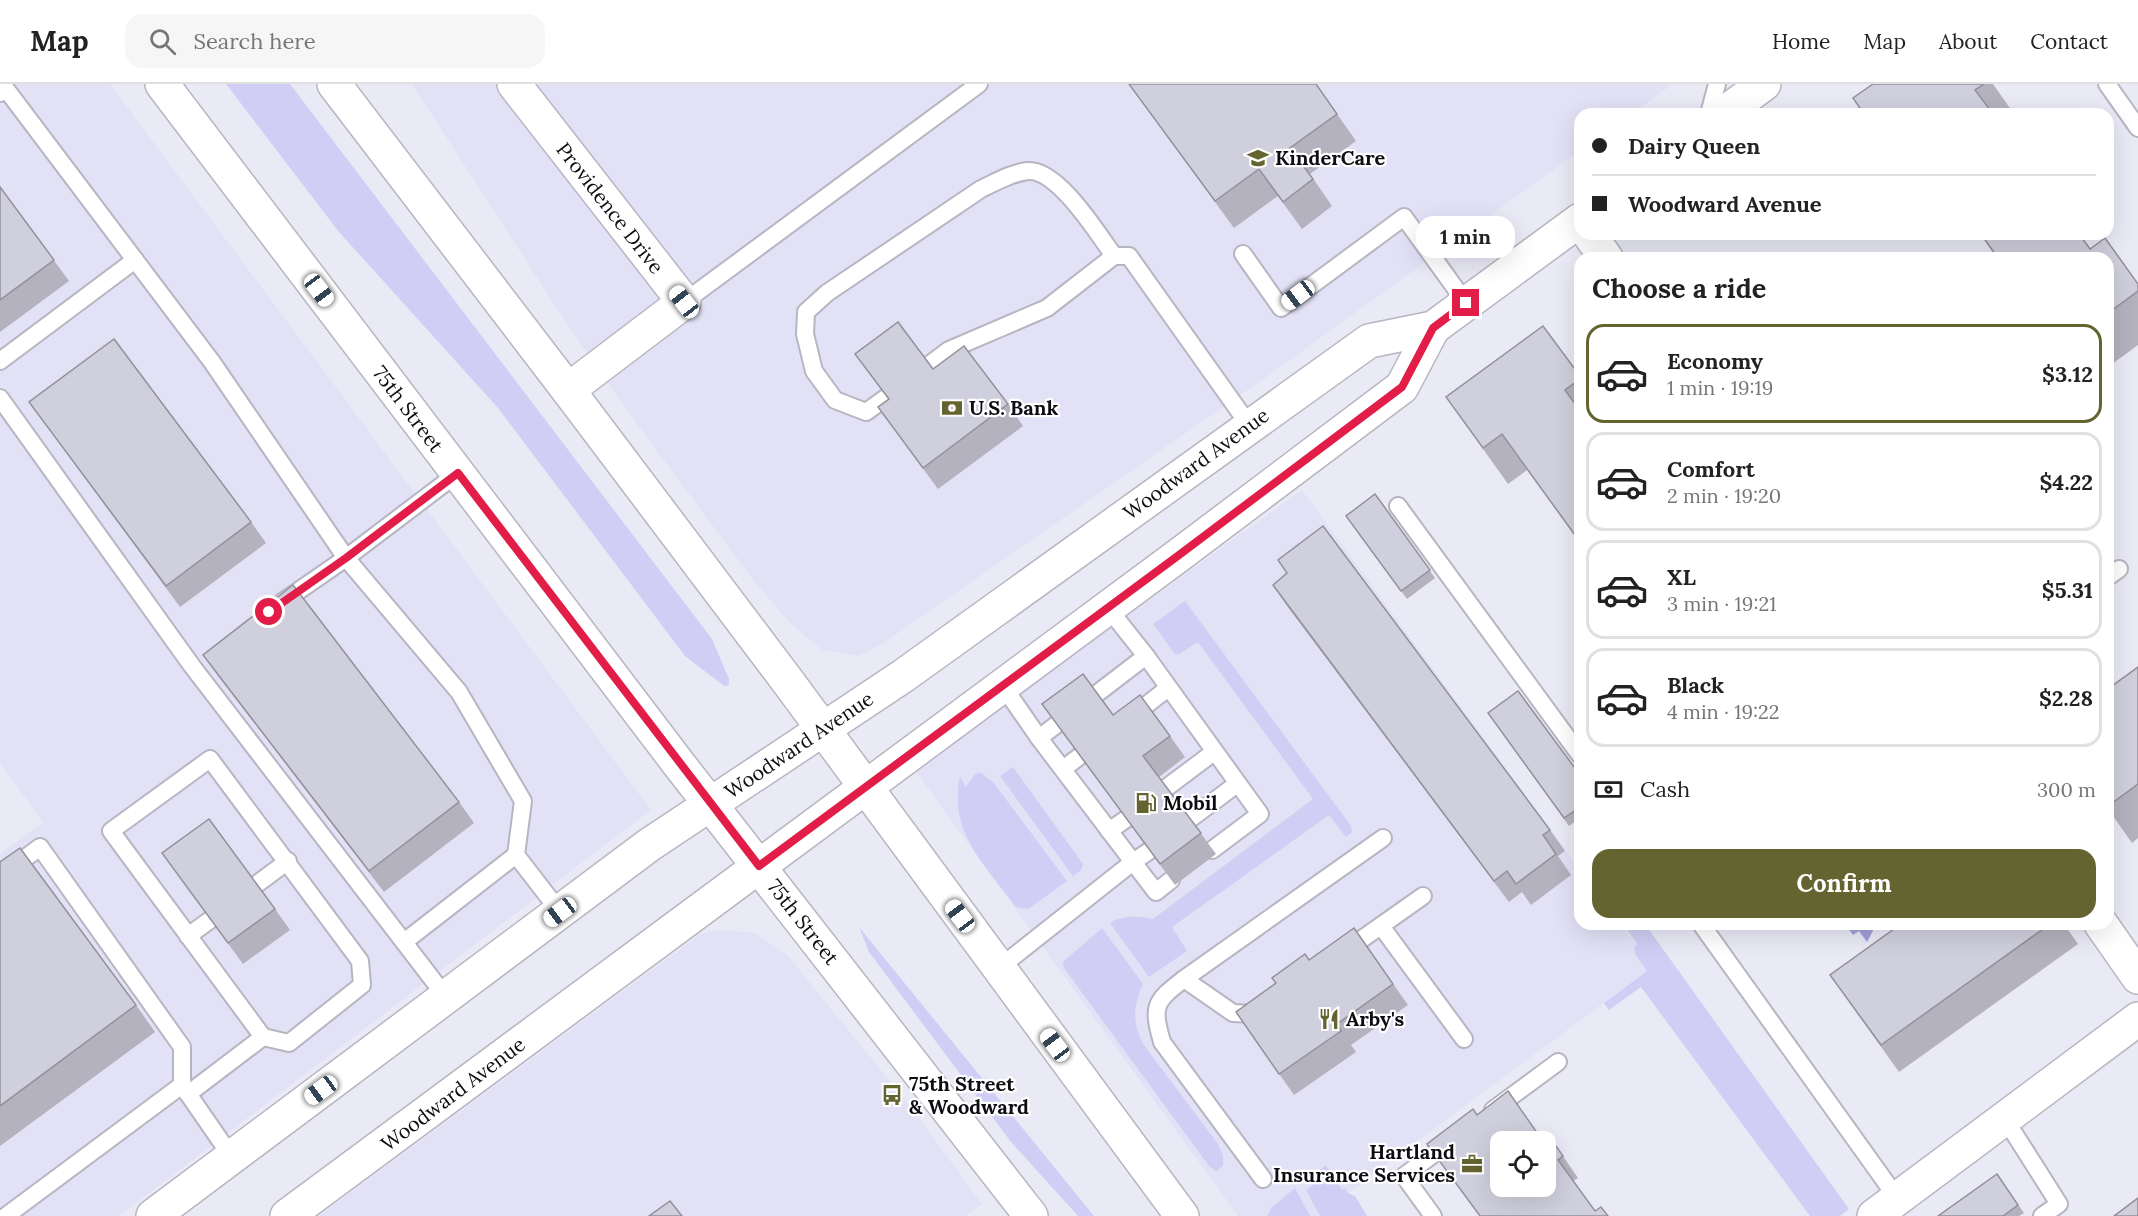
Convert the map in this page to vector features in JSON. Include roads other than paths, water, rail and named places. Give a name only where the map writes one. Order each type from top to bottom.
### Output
[{"type":"main road","name":"75th Street","points":[[162,84],[710,804],[1031,1216]]},
{"type":"main road","points":[[334,84],[822,728],[1182,1216]]},
{"type":"main road","name":"Providence Drive","points":[[514,84],[684,302]]},
{"type":"main road","points":[[1731,108],[1764,84]]},
{"type":"main road","name":"Woodward Avenue","points":[[287,1216],[1108,608],[1402,387],[1433,328],[1574,224]]},
{"type":"main road","points":[[568,390],[684,302]]},
{"type":"main road","name":"Woodward Avenue","points":[[153,1216],[649,845],[903,676],[1249,425],[1369,341],[1433,328]]},
{"type":"main road","points":[[2105,930],[2138,976]]},
{"type":"main road","points":[[1886,1207],[2138,1019]]},
{"type":"lane","points":[[684,302],[978,84]]},
{"type":"lane","points":[[1711,108],[1717,84]]},
{"type":"lane","points":[[2107,84],[2138,128]]},
{"type":"lane","points":[[0,93],[6,88],[212,362],[346,558],[459,692],[523,801],[516,855],[404,942]]},
{"type":"lane","points":[[887,397],[866,412],[836,400],[814,371],[805,334],[806,312],[827,293],[981,189],[1008,176],[1031,171],[1052,179],[1077,206],[1114,256]]},
{"type":"lane","points":[[1244,254],[1281,308],[1404,217],[1466,303]]},
{"type":"lane","points":[[928,365],[949,350],[1047,308],[1114,256],[1129,256],[1249,425]]},
{"type":"lane","points":[[0,362],[135,260]]},
{"type":"lane","points":[[0,398],[446,997]]},
{"type":"lane","points":[[269,612],[346,558],[458,473]]},
{"type":"lane","points":[[1398,506],[1574,747]]},
{"type":"lane","points":[[1108,608],[1146,656],[1260,813],[1212,850]]},
{"type":"lane","points":[[1040,738],[1146,656]]},
{"type":"lane","points":[[1003,686],[1156,892],[1172,880]]},
{"type":"lane","points":[[1120,726],[1168,688]]},
{"type":"lane","points":[[1166,788],[1214,752]]},
{"type":"lane","points":[[1063,769],[1080,756]]},
{"type":"lane","points":[[210,759],[288,861],[360,961],[362,985],[289,1043],[262,1037],[111,831],[210,759]]},
{"type":"lane","points":[[1190,819],[1237,784]]},
{"type":"lane","points":[[1109,831],[1126,819]]},
{"type":"lane","points":[[1263,1179],[1162,1042],[1155,1017],[1160,1000],[1184,979],[1383,838]]},
{"type":"lane","points":[[0,877],[40,847],[182,1047],[185,1089],[231,1156]]},
{"type":"lane","points":[[999,968],[1149,850]]},
{"type":"lane","points":[[516,855],[560,912]]},
{"type":"lane","points":[[257,884],[288,861]]},
{"type":"lane","points":[[1332,960],[1423,896]]},
{"type":"lane","points":[[188,936],[210,920]]},
{"type":"lane","points":[[1381,926],[1464,1039]]},
{"type":"lane","points":[[1705,930],[1886,1207]]},
{"type":"lane","points":[[1184,979],[1233,1013],[1255,1014],[1274,1000]]},
{"type":"lane","points":[[6,1216],[262,1037]]},
{"type":"lane","points":[[1481,1119],[1558,1062]]},
{"type":"lane","points":[[2005,1119],[2059,1203],[2042,1216]]},
{"type":"lane","points":[[1432,1216],[1404,1176],[1461,1133]]},
{"type":"place","name":"KinderCare","points":[[1258,158]]},
{"type":"place","name":"U.S. Bank","points":[[952,408]]},
{"type":"place","name":"Mobil","points":[[1146,803]]},
{"type":"place","name":"Arby's","points":[[1329,1019]]},
{"type":"place","name":"75th Street & Woodward","points":[[892,1095]]},
{"type":"place","name":"Hartland Insurance Services","points":[[1472,1164]]}]
